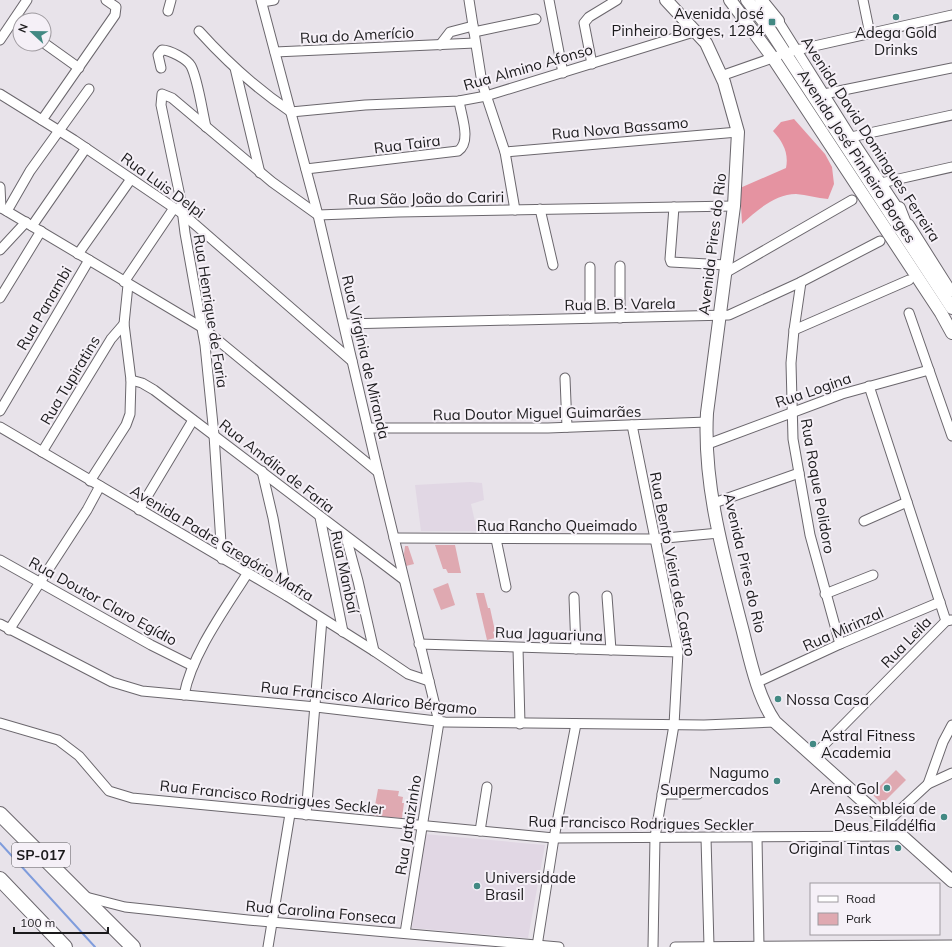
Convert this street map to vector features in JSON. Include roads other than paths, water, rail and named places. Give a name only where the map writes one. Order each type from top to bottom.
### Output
[{"type":"highway","name":"SP-017","points":[[0,814],[133,947]]},
{"type":"highway","name":"SP-017","points":[[0,879],[65,947]]},
{"type":"main road","name":"Avenida Pires do Rio","points":[[666,0],[697,31],[706,43],[730,100],[738,132],[734,206],[719,316],[707,422],[714,503],[719,533],[758,682],[767,709],[775,722],[952,881]]},
{"type":"main road","points":[[720,0],[769,59]]},
{"type":"main road","points":[[730,0],[769,59]]},
{"type":"main road","name":"Avenida José Pinheiro Borges","points":[[747,0],[768,27],[791,51],[915,252],[952,308]]},
{"type":"main road","points":[[761,0],[778,22]]},
{"type":"main road","name":"Avenida José Pinheiro Borges","points":[[769,59],[933,280],[952,332]]},
{"type":"main road","points":[[899,208],[915,252]]},
{"type":"street","points":[[21,12],[27,0]]},
{"type":"street","points":[[42,120],[115,15],[116,7],[106,0]]},
{"type":"street","points":[[168,11],[171,0]]},
{"type":"street","points":[[261,1],[274,0]]},
{"type":"street","points":[[470,0],[475,43],[486,96],[505,152],[516,210]]},
{"type":"street","points":[[549,0],[563,73]]},
{"type":"street","points":[[592,64],[584,25],[585,21],[618,0]]},
{"type":"street","name":"Avenida David Domingues Ferreira","points":[[768,0],[791,51],[824,94],[881,183],[899,208],[933,280],[952,292]]},
{"type":"street","points":[[863,0],[870,34]]},
{"type":"street","name":"Rua Virgínia de Miranda","points":[[261,1],[318,215],[403,579],[439,722]]},
{"type":"street","points":[[721,76],[791,51],[952,15]]},
{"type":"street","points":[[440,44],[450,32],[536,19]]},
{"type":"street","points":[[0,40],[12,27]]},
{"type":"street","points":[[199,31],[235,68],[266,94],[291,112]]},
{"type":"street","name":"Rua Almino Afonso","points":[[291,112],[365,105],[459,101],[486,96],[697,31]]},
{"type":"street","name":"Rua do Amerício","points":[[275,52],[475,43]]},
{"type":"street","points":[[52,49],[79,68]]},
{"type":"street","points":[[161,68],[158,55],[163,49],[190,64],[206,127],[297,202],[318,215]]},
{"type":"street","points":[[235,68],[260,172]]},
{"type":"street","points":[[824,94],[952,68]]},
{"type":"street","points":[[3,209],[89,89]]},
{"type":"street","name":"Rua Luis Delpi","points":[[0,94],[86,148],[183,214],[352,361]]},
{"type":"street","name":"Rua Henrique de Faria","points":[[206,127],[172,98],[162,94],[161,105],[183,214],[185,233],[203,328],[214,435],[222,559]]},
{"type":"street","name":"Rua Taira","points":[[306,170],[458,151],[464,146],[465,137],[459,101]]},
{"type":"street","points":[[851,137],[952,115]]},
{"type":"street","name":"Rua Nova Bassamo","points":[[505,152],[738,132]]},
{"type":"street","points":[[0,250],[29,224],[86,148]]},
{"type":"street","points":[[881,183],[952,167]]},
{"type":"street","points":[[78,254],[131,179]]},
{"type":"street","points":[[0,187],[3,209]]},
{"type":"street","points":[[674,207],[671,262],[726,269],[852,200]]},
{"type":"street","name":"Rua São João do Cariri","points":[[318,215],[734,206]]},
{"type":"street","points":[[90,481],[129,417],[132,405],[131,380],[124,324],[126,283],[174,208]]},
{"type":"street","points":[[3,209],[203,328],[378,472]]},
{"type":"street","points":[[540,209],[553,265]]},
{"type":"street","points":[[0,298],[41,231]]},
{"type":"street","name":"Rua B. B. Varela","points":[[344,324],[719,316],[735,314],[880,241]]},
{"type":"street","name":"Rua Panambi","points":[[0,412],[89,260]]},
{"type":"street","points":[[620,266],[620,318]]},
{"type":"street","points":[[590,267],[590,318]]},
{"type":"street","points":[[933,280],[952,274]]},
{"type":"street","points":[[794,330],[909,280]]},
{"type":"street","name":"Rua Roque Polidoro","points":[[801,282],[794,330],[791,412],[793,440],[810,535],[840,644]]},
{"type":"street","points":[[909,313],[952,436]]},
{"type":"street","name":"Rua Tupiratins","points":[[42,452],[111,338],[124,324]]},
{"type":"street","name":"Rua Logina","points":[[708,444],[791,412],[869,386],[929,370]]},
{"type":"street","points":[[565,378],[567,427]]},
{"type":"street","name":"Rua Amália de Faria","points":[[131,380],[148,386],[403,579]]},
{"type":"street","name":"Rua Leila","points":[[813,756],[949,620],[940,602],[869,386]]},
{"type":"street","points":[[139,510],[193,420]]},
{"type":"street","name":"Rua Doutor Miguel Guimarães","points":[[368,428],[567,427],[707,422]]},
{"type":"street","name":"Rua Bento Vieira de Castro","points":[[632,425],[678,652],[674,725],[654,837],[653,947]]},
{"type":"street","name":"Avenida Padre Gregório Mafra","points":[[0,428],[247,574],[287,596],[408,674],[429,681]]},
{"type":"street","points":[[262,471],[273,518],[287,596]]},
{"type":"street","points":[[714,503],[799,472]]},
{"type":"street","points":[[9,630],[100,486]]},
{"type":"street","points":[[864,521],[907,502]]},
{"type":"street","name":"Rua Manbaí","points":[[320,517],[343,632]]},
{"type":"street","name":"Rua Rancho Queimado","points":[[394,538],[655,539],[719,533]]},
{"type":"street","points":[[346,537],[374,651]]},
{"type":"street","points":[[496,539],[506,587]]},
{"type":"street","name":"Rua Doutor Claro Egídio","points":[[0,560],[151,645],[193,666]]},
{"type":"street","points":[[184,695],[187,679],[193,666],[247,574]]},
{"type":"street","points":[[825,594],[874,575]]},
{"type":"street","points":[[607,596],[611,650]]},
{"type":"street","points":[[574,597],[576,649]]},
{"type":"street","name":"Rua Mirinzal","points":[[758,682],[840,644],[940,602]]},
{"type":"street","points":[[306,815],[322,619]]},
{"type":"street","name":"Rua Francisco Alarico Bérgamo","points":[[0,624],[112,682],[142,691],[316,707],[439,722],[674,725],[750,724],[775,722]]},
{"type":"street","name":"Rua Jaguariuna","points":[[419,644],[678,652]]},
{"type":"street","points":[[518,648],[520,724]]},
{"type":"street","name":"Rua Jataizinho","points":[[405,933],[439,722]]},
{"type":"street","name":"Rua Francisco Rodrigues Seckler","points":[[0,723],[58,740],[79,756],[109,792],[132,798],[554,838],[902,836]]},
{"type":"street","points":[[537,946],[554,838],[576,724]]},
{"type":"street","points":[[928,784],[943,742],[952,725]]},
{"type":"street","points":[[887,822],[913,796],[928,784],[952,773]]},
{"type":"street","points":[[480,831],[487,787]]},
{"type":"street","points":[[662,794],[698,794]]},
{"type":"street","points":[[268,947],[290,814]]},
{"type":"street","points":[[706,838],[709,946]]},
{"type":"street","points":[[758,838],[759,946]]},
{"type":"street","name":"Rua Carolina Fonseca","points":[[81,896],[126,907],[271,922],[405,933],[507,945],[559,947]]},
{"type":"street","points":[[675,947],[952,945]]},
{"type":"waterway","points":[[0,843],[95,947]]},
{"type":"place","name":"Adega Gold Drinks","points":[[896,17]]},
{"type":"place","name":"Avenida José Pinheiro Borges, 1284","points":[[772,22]]},
{"type":"place","name":"Nossa Casa","points":[[778,699]]},
{"type":"place","name":"Astral Fitness Academia","points":[[813,744]]},
{"type":"place","name":"Nagumo Supermercados","points":[[777,781]]},
{"type":"place","name":"Arena Gol","points":[[887,788]]},
{"type":"place","name":"Assembleia de Deus Filadélfia","points":[[944,817]]},
{"type":"place","name":"Original Tintas","points":[[898,848]]},
{"type":"place","name":"Universidade Brasil","points":[[477,886]]}]
